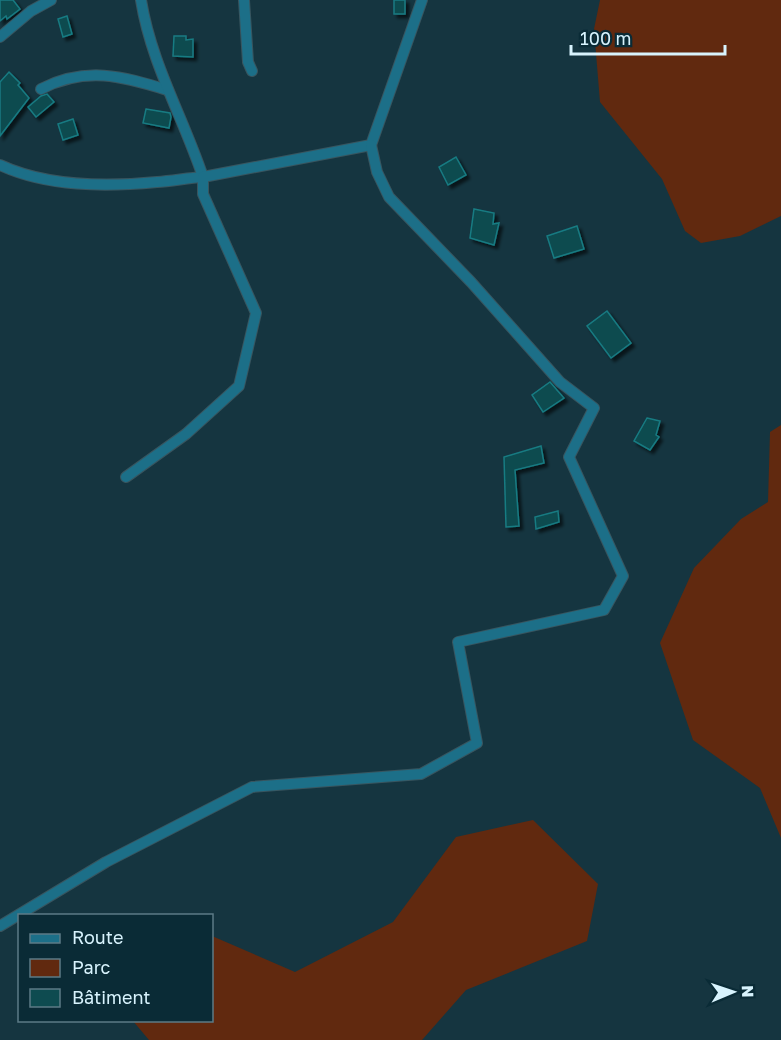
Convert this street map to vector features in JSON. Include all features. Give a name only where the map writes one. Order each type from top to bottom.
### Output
[{"type":"street","points":[[0,37],[32,11],[51,0]]},
{"type":"street","points":[[126,477],[186,434],[239,386],[256,313],[202,194],[203,177],[189,138],[167,90],[145,22],[141,0]]},
{"type":"street","points":[[244,0],[248,63],[252,70]]},
{"type":"street","points":[[20,914],[106,862],[252,787],[421,774],[477,743],[458,642],[604,610],[623,576],[569,457],[594,408],[560,382],[471,282],[389,197],[377,172],[371,145],[422,0]]},
{"type":"street","points":[[41,89],[73,76],[108,76],[135,80],[167,90]]},
{"type":"street","points":[[0,165],[33,178],[92,184],[156,182],[203,177],[371,145]]},
{"type":"street","points":[[0,926],[18,915]]},
{"type":"green space","points":[[600,0],[781,0],[781,216],[740,236],[701,243],[685,231],[662,179],[600,102],[594,29]]},
{"type":"green space","points":[[781,425],[781,838],[760,788],[693,740],[660,643],[694,568],[741,519],[768,502],[770,432]]},
{"type":"green space","points":[[533,820],[598,884],[587,941],[466,990],[422,1040],[149,1040],[134,1022],[213,1022],[213,936],[295,972],[393,922],[456,837]]},
{"type":"building","points":[[0,0],[13,0],[20,9],[7,19],[6,16],[0,21]]},
{"type":"building","points":[[394,0],[405,0],[405,14],[394,14]]},
{"type":"building","points":[[67,16],[72,34],[63,37],[58,19]]},
{"type":"building","points":[[174,36],[186,36],[186,40],[193,39],[193,57],[173,56]]},
{"type":"building","points":[[9,72],[20,83],[18,85],[29,98],[0,136],[0,82]]},
{"type":"building","points":[[47,94],[54,102],[36,117],[28,107]]},
{"type":"building","points":[[146,109],[170,113],[169,128],[143,123]]},
{"type":"building","points":[[73,119],[78,135],[63,140],[58,124]]},
{"type":"building","points":[[456,157],[466,175],[448,185],[439,167]]},
{"type":"building","points":[[474,209],[494,213],[493,224],[499,223],[494,245],[470,238]]},
{"type":"building","points":[[577,226],[584,249],[554,258],[547,236]]},
{"type":"building","points":[[607,311],[631,343],[611,358],[587,326]]},
{"type":"building","points":[[550,382],[564,398],[543,412],[532,395]]},
{"type":"building","points":[[647,418],[660,421],[656,435],[659,437],[650,450],[634,441]]},
{"type":"building","points":[[541,446],[544,463],[515,470],[519,526],[506,527],[504,457]]},
{"type":"building","points":[[558,511],[559,522],[536,529],[535,517]]}]
